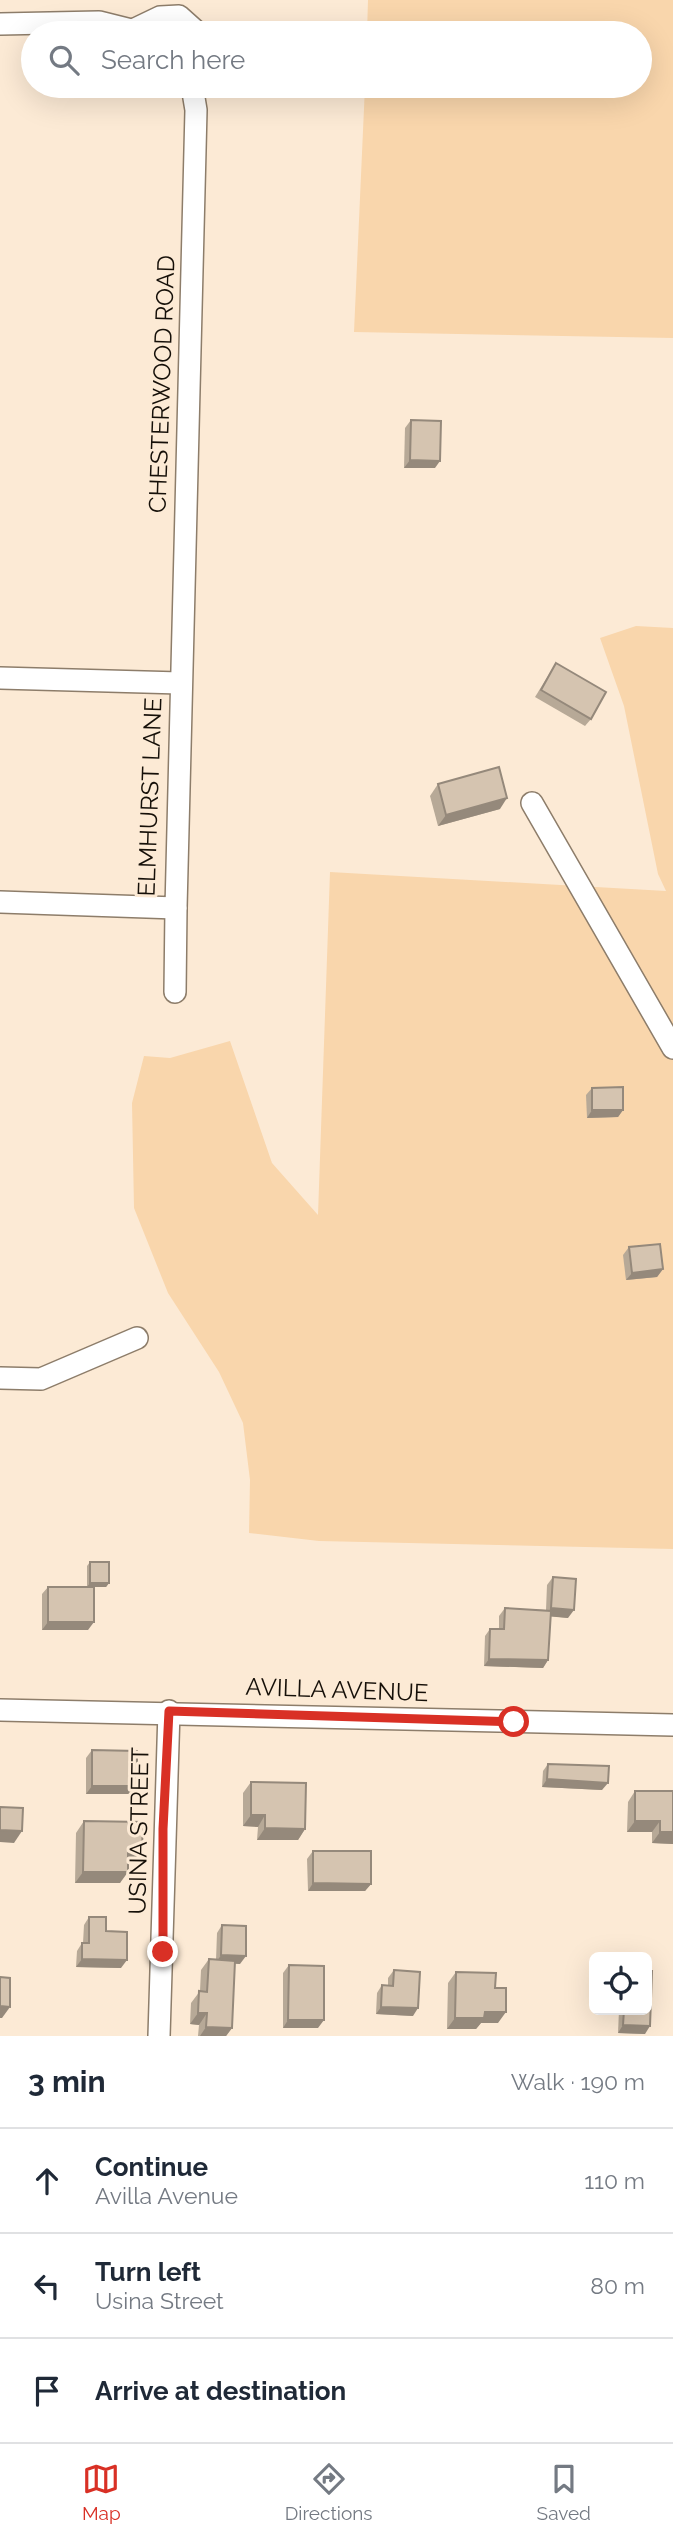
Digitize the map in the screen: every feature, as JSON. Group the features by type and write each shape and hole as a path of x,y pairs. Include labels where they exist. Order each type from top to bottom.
{"street":[{"path":"154,21 160,17 179,16 185,21"},
{"path":"0,23 21,23"},
{"name":"CHESTERWOOD ROAD","path":"180,683 196,110 194,98"},
{"path":"0,678 180,683"},
{"name":"ELMHURST LANE","path":"0,902 176,908 180,683"},
{"path":"532,803 673,1048"},
{"path":"175,992 176,908"},
{"path":"0,1378 41,1379 138,1338"},
{"name":"AVILLA AVENUE","path":"0,1710 169,1711 673,1725"},
{"name":"USINA STREET","path":"159,2036 169,1711"}],"shaded area":[{"path":"368,0 673,0 673,338 354,332 364,98 652,98 652,21 367,21"},
{"path":"636,626 673,628 673,1549 319,1541 249,1533 250,1480 243,1423 219,1372 168,1293 134,1208 132,1103 144,1056 170,1058 230,1041 272,1163 318,1215 330,872 666,891 658,874 624,706 600,638"}],"building":[{"path":"411,420 441,421 440,461 410,460"},
{"path":"556,663 606,692 591,719 541,690"},
{"path":"499,767 507,798 446,815 438,784"},
{"path":"623,1087 623,1110 592,1110 592,1088"},
{"path":"660,1244 663,1269 632,1273 629,1247"},
{"path":"90,1562 109,1562 109,1583 90,1583"},
{"path":"553,1577 576,1579 574,1610 551,1608"},
{"path":"48,1587 94,1587 94,1622 48,1622"},
{"path":"505,1608 551,1611 548,1660 489,1659 490,1629 504,1629"},
{"path":"92,1750 137,1751 137,1786 92,1786"},
{"path":"548,1764 609,1766 608,1783 547,1779"},
{"path":"251,1782 306,1783 305,1829 265,1828 265,1815 251,1815"},
{"path":"635,1791 673,1791 673,1832 660,1832 660,1821 635,1821"},
{"path":"0,1807 23,1808 22,1831 0,1830"},
{"path":"84,1821 143,1822 142,1848 128,1848 128,1872 83,1872"},
{"path":"313,1851 371,1851 371,1884 313,1883"},
{"path":"89,1917 106,1917 106,1931 127,1932 127,1960 82,1959 82,1943 89,1943"},
{"path":"222,1925 246,1926 246,1956 221,1955"},
{"path":"209,1959 235,1961 232,2028 206,2027 207,2013 198,2013 199,1991 207,1992"},
{"path":"289,1965 324,1966 324,2020 288,2020"},
{"path":"394,1970 420,1972 418,2008 381,2007 382,1985 393,1986"},
{"path":"456,1972 496,1973 495,1988 506,1988 506,2012 485,2012 484,2018 455,2018"},
{"path":"0,1977 10,1978 10,2007 0,2006"},
{"path":"624,2015 650,2015 650,2026 623,2025"}],"route":[{"path":"163,1952 163,1829 169,1711 514,1722"}]}
